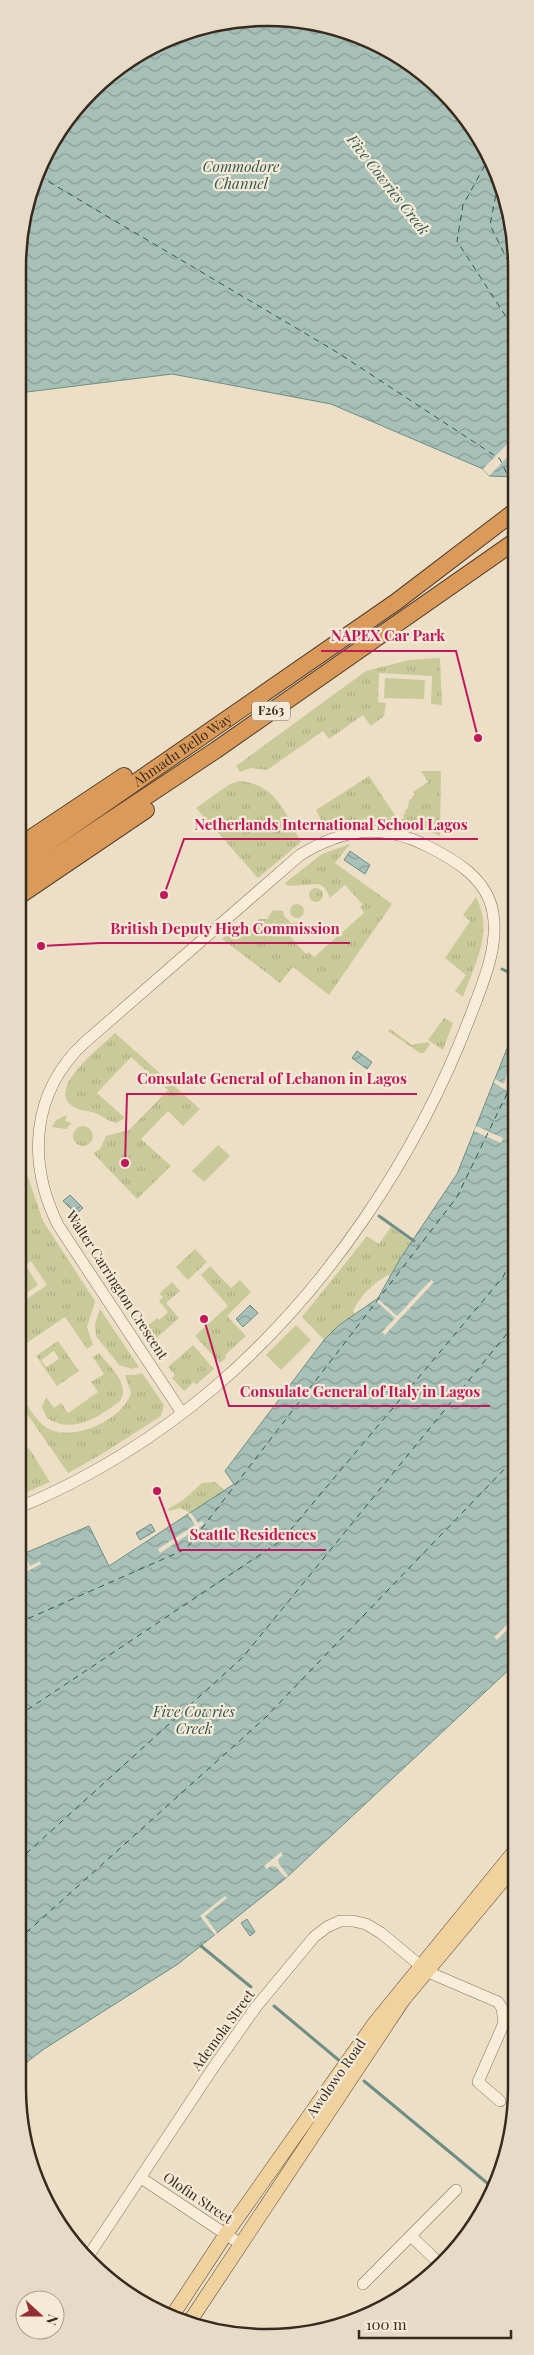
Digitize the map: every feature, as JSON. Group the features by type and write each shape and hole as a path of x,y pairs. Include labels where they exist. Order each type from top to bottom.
{"highway":[{"name":"Ahmadu Bello Way","path":"26,853 396,602 508,517"},
{"name":"Ahmadu Bello Way","path":"26,877 216,750 508,546"},
{"path":"26,891 197,775 216,750"}],"main road":[{"name":"Awolowo Road","path":"193,2317 239,2243 424,1969 508,1860"},
{"name":"Awolowo Road","path":"176,2310 226,2234 374,2024 508,1874"}],"street":[{"name":"Walter Carrington Crescent","path":"26,1504 106,1466 182,1413 215,1386 250,1354 292,1309 333,1260 400,1164 436,1098 456,1055 486,976 494,930 493,911 485,892 464,867 408,838 376,831 360,832 329,839 300,855 84,1043 68,1058 57,1073 50,1088 41,1120 39,1140 40,1173 46,1198 58,1225 182,1413"},
{"name":"Ademola Street","path":"91,2252 213,2068 256,2007 314,1937 340,1921 366,1924 381,1933 424,1969 498,2002 502,2008 504,2023 478,2082 500,2101"},
{"name":"Olofin Street","path":"141,2178 239,2243"},
{"path":"363,2284 456,2190"},
{"path":"412,2236 436,2260"}],"green space":[{"path":"440,658 442,705 431,704 432,676 379,673 378,702 386,703 384,716 371,726 363,715 329,739 323,731 267,770 251,768 240,772 236,766 366,671 409,660"},
{"path":"385,678 425,680 424,699 384,698"},
{"path":"421,771 441,771 440,836 413,825 369,819 340,824 326,829 316,810 369,776 399,821 404,818 403,815 406,813 405,810 408,808 409,801 415,794 413,792 428,782"},
{"path":"240,781 263,788 271,794 284,811 301,842 258,878 196,808 230,784"},
{"path":"350,844 335,863 392,904 329,995 293,967 280,983 222,939 232,930 238,936 242,932 245,934 259,919 267,919 273,910 283,911 284,916 291,923 303,922 289,935 306,954 309,952 314,957 364,913 360,907 363,905 345,885 330,898 325,888 319,884 288,886 285,883 322,854"},
{"path":"316,888 321,890 323,895 321,900 316,902 311,900 309,895 311,890"},
{"path":"476,897 481,910 483,935 477,960 463,997 455,991 466,975 445,958 470,921 463,915"},
{"path":"297,904 302,906 304,911 302,916 297,918 292,916 290,911 292,906"},
{"path":"444,1018 453,1023 443,1050 428,1040"},
{"path":"390,1029 412,1045 427,1042 430,1044 424,1053 420,1053 388,1031"},
{"path":"115,1033 200,1109 183,1126 168,1111 141,1139 171,1166 137,1199 93,1153 100,1149 106,1136 129,1130 168,1090 131,1057 97,1093 125,1118 116,1123 113,1122 95,1113 76,1108 70,1104 66,1096 67,1087 80,1066"},
{"path":"67,1115 65,1121 72,1123 66,1129 52,1127 56,1120"},
{"path":"83,1126 90,1129 93,1136 90,1143 83,1146 76,1143 73,1136 76,1129"},
{"path":"218,1145 230,1156 204,1182 192,1171"},
{"path":"26,1176 28,1177 43,1221 95,1301 87,1327 93,1345 87,1349 65,1317 26,1344 26,1299 47,1285 31,1261 26,1264"},
{"path":"391,1227 413,1243 405,1252 390,1277 388,1275 382,1278 363,1295 353,1311 356,1315 338,1326 324,1340 302,1317 367,1236 379,1244"},
{"path":"195,1249 207,1262 188,1280 176,1267"},
{"path":"210,1266 231,1288 240,1280 251,1292 227,1316 246,1336 225,1355 226,1358 220,1363 195,1336 228,1306 201,1275"},
{"path":"28,1269 38,1285 26,1293 26,1270"},
{"path":"172,1282 180,1291 166,1303 179,1318 152,1342 137,1326 139,1324 134,1319 136,1317 146,1327 157,1318 159,1320 168,1312 159,1301 163,1297 159,1294"},
{"path":"100,1309 139,1367 132,1369 119,1365 96,1336 95,1324"},
{"path":"296,1325 311,1340 281,1370 266,1355"},
{"path":"58,1341 79,1371 57,1386 36,1356","holes":["54,1351 59,1359 46,1367 41,1360"]},
{"path":"193,1345 214,1369 196,1385 194,1382 184,1391 172,1378 175,1375 168,1367"},
{"path":"99,1353 121,1382 123,1395 120,1401 95,1418 85,1422 66,1425 47,1418 42,1407 46,1397 54,1408 61,1403 68,1413 98,1392 91,1382 104,1374 93,1357"},
{"path":"142,1373 164,1405 161,1416 102,1454 68,1473 26,1413 26,1403 35,1416 47,1428 57,1432 70,1433 82,1431 107,1420 118,1412 126,1403 131,1393 125,1375"},
{"path":"29,1448 50,1482 26,1492 26,1450"},
{"path":"215,1482 225,1490 191,1513 180,1508 169,1511 168,1509 183,1500 202,1483"}],"water":[{"name":"Commodore Channel","path":"251,27 298,28 344,39 373,51 401,67 426,86 448,108 467,133 483,161 500,205 506,236 508,267 508,477 489,476 483,469 331,404 172,374 26,392 26,267 28,236 34,205 51,161 67,133 86,108 120,76 161,51 205,34"},
{"path":"350,851 370,865 365,874 344,860"},
{"name":"Five Cowries Creek","path":"508,1046 508,1671 286,1878 178,1964 44,2049 26,2063 26,1553 89,1526 109,1566 234,1484 225,1471 324,1340 338,1326 378,1298 400,1259 457,1174"},
{"path":"357,1051 372,1062 367,1069 352,1058"},
{"path":"70,1195 83,1208 76,1214 63,1201"},
{"path":"250,1305 258,1313 243,1327 236,1319"},
{"path":"151,1524 155,1531 140,1540 136,1533"},
{"path":"247,1919 255,1932 250,1936 241,1923"}],"pier":[{"path":"508,443 508,456 489,476 483,469"},
{"path":"507,1073 508,1091 494,1083 495,1079 504,1084"},
{"path":"476,1126 503,1138 501,1143 474,1131"},
{"path":"431,1280 434,1282 385,1335 382,1332 395,1318 376,1301 378,1299 397,1316"},
{"path":"191,1513 198,1523 202,1521 204,1524 160,1553 158,1549 195,1525 188,1514"},
{"path":"26,1557 30,1566 40,1561 41,1564 26,1572 28,1567"},
{"path":"508,1624 508,1629 497,1640 494,1637"},
{"path":"281,1852 283,1855 278,1859 279,1864 288,1876 286,1878 276,1867 271,1866 267,1869 264,1866"},
{"path":"225,1896 227,1898 205,1916 217,1933 215,1935 200,1916"}],"waterway":[{"path":"502,969 508,972"},
{"path":"379,1216 414,1241"},
{"path":"201,1946 251,1987"},
{"path":"274,2006 341,2062"},
{"path":"364,2081 488,2183"}],"ferry route":[{"path":"485,165 463,205 457,241 508,320"},
{"path":"44,179 335,351 500,459 508,477"},
{"path":"496,193 490,225 508,260"},
{"path":"26,1619 186,1549 457,1197 508,1091"},
{"path":"26,1711 282,1540 503,1277 508,1267"},
{"path":"26,1854 243,1657 508,1332"},
{"path":"26,1933 265,1718 508,1465"}],"place":[{"name":"NAPEX Car Park","path":"478,738"},
{"name":"Netherlands International School Lagos","path":"164,895"},
{"name":"British Deputy High Commission","path":"41,946"},
{"name":"Consulate General of Lebanon in Lagos","path":"125,1163"},
{"name":"Consulate General of Italy in Lagos","path":"204,1319"},
{"name":"Seattle Residences","path":"157,1491"}]}
